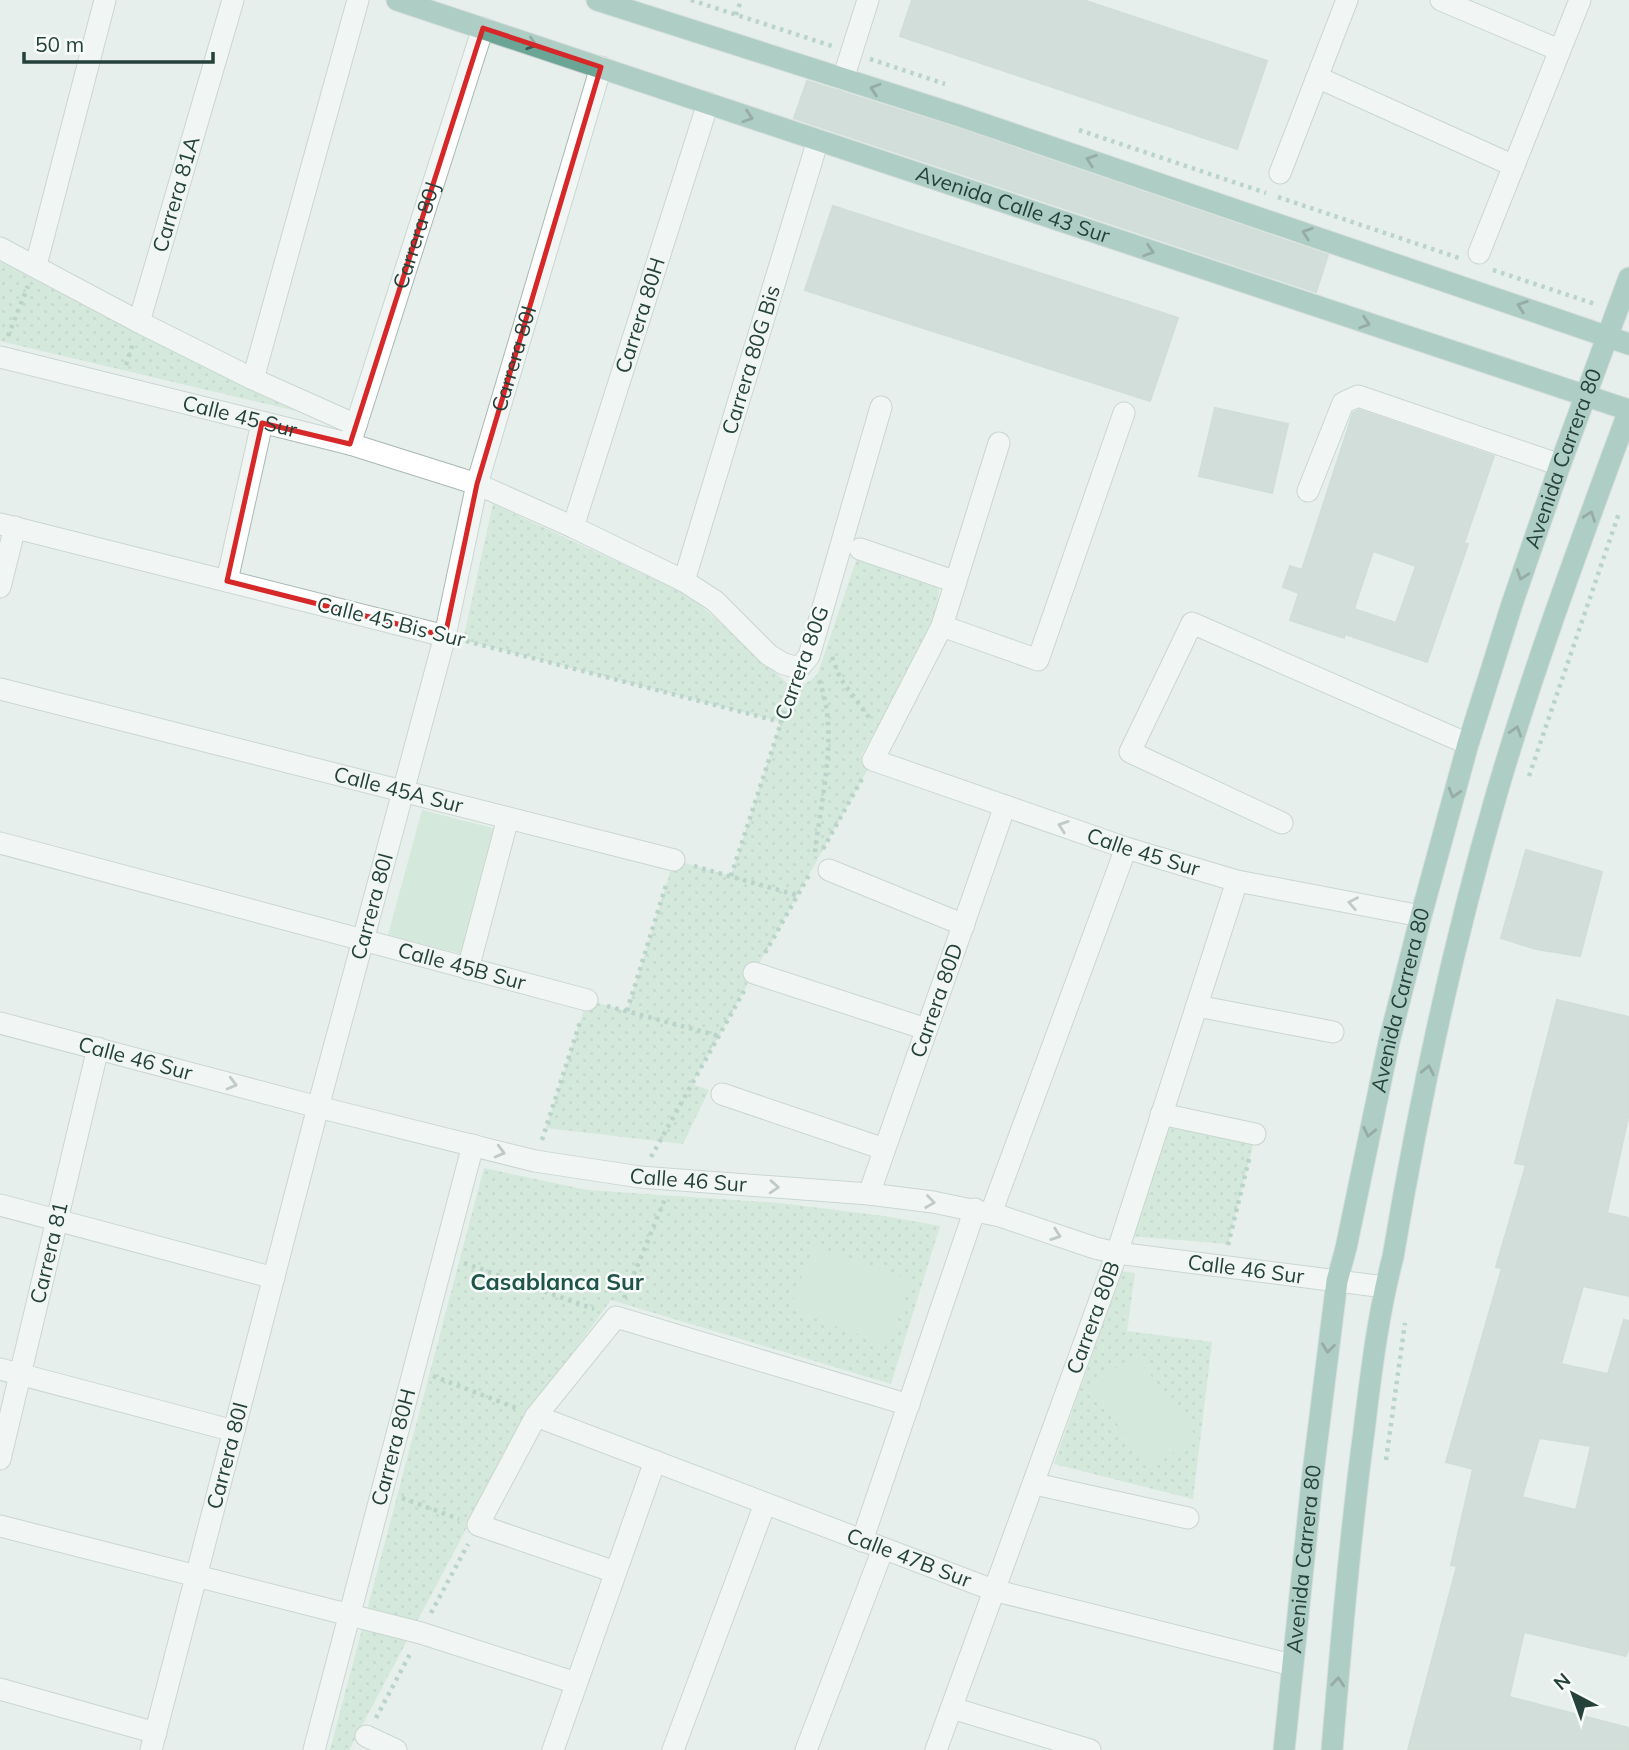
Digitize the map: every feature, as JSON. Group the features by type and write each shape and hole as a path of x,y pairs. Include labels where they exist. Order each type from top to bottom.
{"main road":[{"name":"Avenida Calle 43 Sur","path":"397,0 1629,410"},
{"path":"608,2 986,125 1629,344"},
{"name":"Avenida Carrera 80","path":"1284,1750 1312,1481 1337,1281 1389,1042 1420,915 1468,744 1560,465 1629,278"},
{"name":"Avenida Carrera 80","path":"1332,1750 1360,1456 1385,1287 1393,1257 1427,1071 1471,886 1534,673 1629,410"}],"street":[{"path":"36,265 106,0"},
{"name":"Carrera 81A","path":"139,322 233,0"},
{"path":"253,379 358,0"},
{"path":"843,79 868,0"},
{"path":"1280,173 1347,0"},
{"path":"1441,0 1559,50"},
{"path":"1479,253 1580,0"},
{"name":"Carrera 80J","path":"353,434 483,28"},
{"name":"Carrera 80I","path":"154,1741 318,1107 445,636 477,484 601,67"},
{"path":"1317,78 1514,166"},
{"name":"Carrera 80H","path":"573,527 708,103"},
{"name":"Carrera 80G Bis","path":"684,581 818,140"},
{"path":"0,247 353,434"},
{"name":"Calle 45 Sur","path":"2,351 120,387 262,423 353,434 477,484 684,581 715,601 769,655 784,664 804,662"},
{"path":"1308,491 1343,403 1357,396 1560,465"},
{"name":"Carrera 80G","path":"804,662 881,407"},
{"path":"942,626 1038,660 1124,413"},
{"path":"227,581 262,423"},
{"path":"886,736 942,626 999,443"},
{"path":"0,587 7,525"},
{"name":"Calle 45 Bis Sur","path":"7,525 445,636"},
{"path":"860,549 956,582"},
{"path":"1282,823 1130,752 1192,623 1468,744"},
{"name":"Calle 45A Sur","path":"0,688 674,860"},
{"name":"Calle 45 Sur","path":"886,736 873,760 1126,848 1237,881 1420,915"},
{"name":"Carrera 80D","path":"869,1194 1005,806"},
{"path":"468,968 508,818"},
{"name":"Calle 45B Sur","path":"0,843 587,1000"},
{"path":"862,1541 909,1405 1126,848"},
{"path":"822,862 964,925"},
{"name":"Carrera 80B","path":"936,1750 993,1590 1035,1485 1117,1253 1237,881"},
{"path":"754,974 926,1029"},
{"path":"1197,1006 1333,1032"},
{"name":"Calle 46 Sur","path":"0,1023 535,1161 640,1177 869,1194 983,1211 1117,1253 1385,1287"},
{"name":"Carrera 81","path":"0,1459 10,1372 57,1220 98,1048"},
{"path":"722,1094 884,1149"},
{"path":"1161,1114 1255,1134"},
{"name":"Carrera 80H","path":"314,1750 473,1145"},
{"path":"0,1205 274,1278"},
{"path":"615,1572 478,1525 536,1416 616,1317 909,1405"},
{"path":"10,1372 234,1431"},
{"name":"Calle 47B Sur","path":"536,1416 993,1590 1292,1664"},
{"path":"553,1750 655,1461"},
{"path":"1035,1485 1188,1518"},
{"path":"673,1750 765,1504"},
{"path":"0,1526 421,1633 576,1683"},
{"path":"806,1750 883,1549"},
{"path":"0,1689 154,1741"},
{"path":"952,1708 1090,1750"},
{"path":"366,1736 396,1750"}],"path":[{"path":"736,15 741,0"},
{"path":"2,351 36,265"},
{"path":"120,387 139,322"},
{"path":"1528,779 1620,508"},
{"path":"820,616 840,678 856,703 886,736"},
{"name":"Calle 45 Bis Sur","path":"445,636 781,722"},
{"path":"804,662 824,691 829,721 822,862"},
{"name":"Carrera 80G","path":"731,876 781,722 804,662"},
{"path":"627,1011 674,860 797,895"},
{"path":"535,1161 587,1000 719,1036"},
{"path":"1223,1266 1255,1134"},
{"path":"443,1256 616,1317 673,1179"},
{"path":"414,1369 536,1416"},
{"path":"382,1491 478,1525"}],"highlighted area":[{"path":"483,28 601,67 477,484 445,636 227,581 262,423 350,444"}],"green space":[{"path":"0,248 356,425 0,341"},
{"path":"493,504 676,589 699,604 789,685 805,684 818,673 860,549 941,577 934,626 861,756 873,760 692,1084 709,1090 683,1144 546,1128 587,1000 627,1011 674,860 731,876 781,722 463,640"},
{"path":"422,810 500,830 466,955 388,935"},
{"path":"1167,1123 1254,1141 1228,1244 1130,1236"},
{"path":"484,1168 587,1190 780,1203 940,1226 891,1384 611,1300 525,1418 349,1750 330,1750"},
{"path":"814,1245 911,1281 887,1345 790,1309"},
{"path":"1121,1271 1135,1273 1127,1331 1212,1342 1193,1499 1054,1464"},
{"path":"1135,1354 1196,1436 1151,1469 1090,1388"}],"building":[{"path":"912,0 1083,0 1267,61 1237,149 900,36"},
{"path":"807,81 956,128 1328,255 1316,292 794,118"},
{"path":"833,206 1178,318 1150,401 805,290"},
{"path":"1215,408 1288,424 1272,493 1199,476"},
{"path":"1359,410 1494,456 1464,543 1468,544 1427,662 1345,634 1344,638 1290,620 1299,593 1283,587 1290,566 1302,570 1353,413","holes":["1373,551 1416,566 1396,623 1354,609"]},
{"path":"1526,850 1602,872 1580,956 1536,949 1501,938"},
{"path":"1557,1000 1629,1017 1629,1113 1607,1213 1629,1218 1629,1296 1583,1286 1561,1364 1608,1374 1624,1320 1629,1321 1629,1646 1626,1656 1524,1632 1509,1697 1629,1728 1629,1750 1408,1750 1457,1566 1451,1565 1473,1469 1446,1462 1502,1268 1496,1267 1526,1165 1515,1163","holes":["1539,1438 1591,1446 1576,1510 1522,1497"]}],"district":[{"name":"Casablanca Sur","path":"557,1282"}]}
